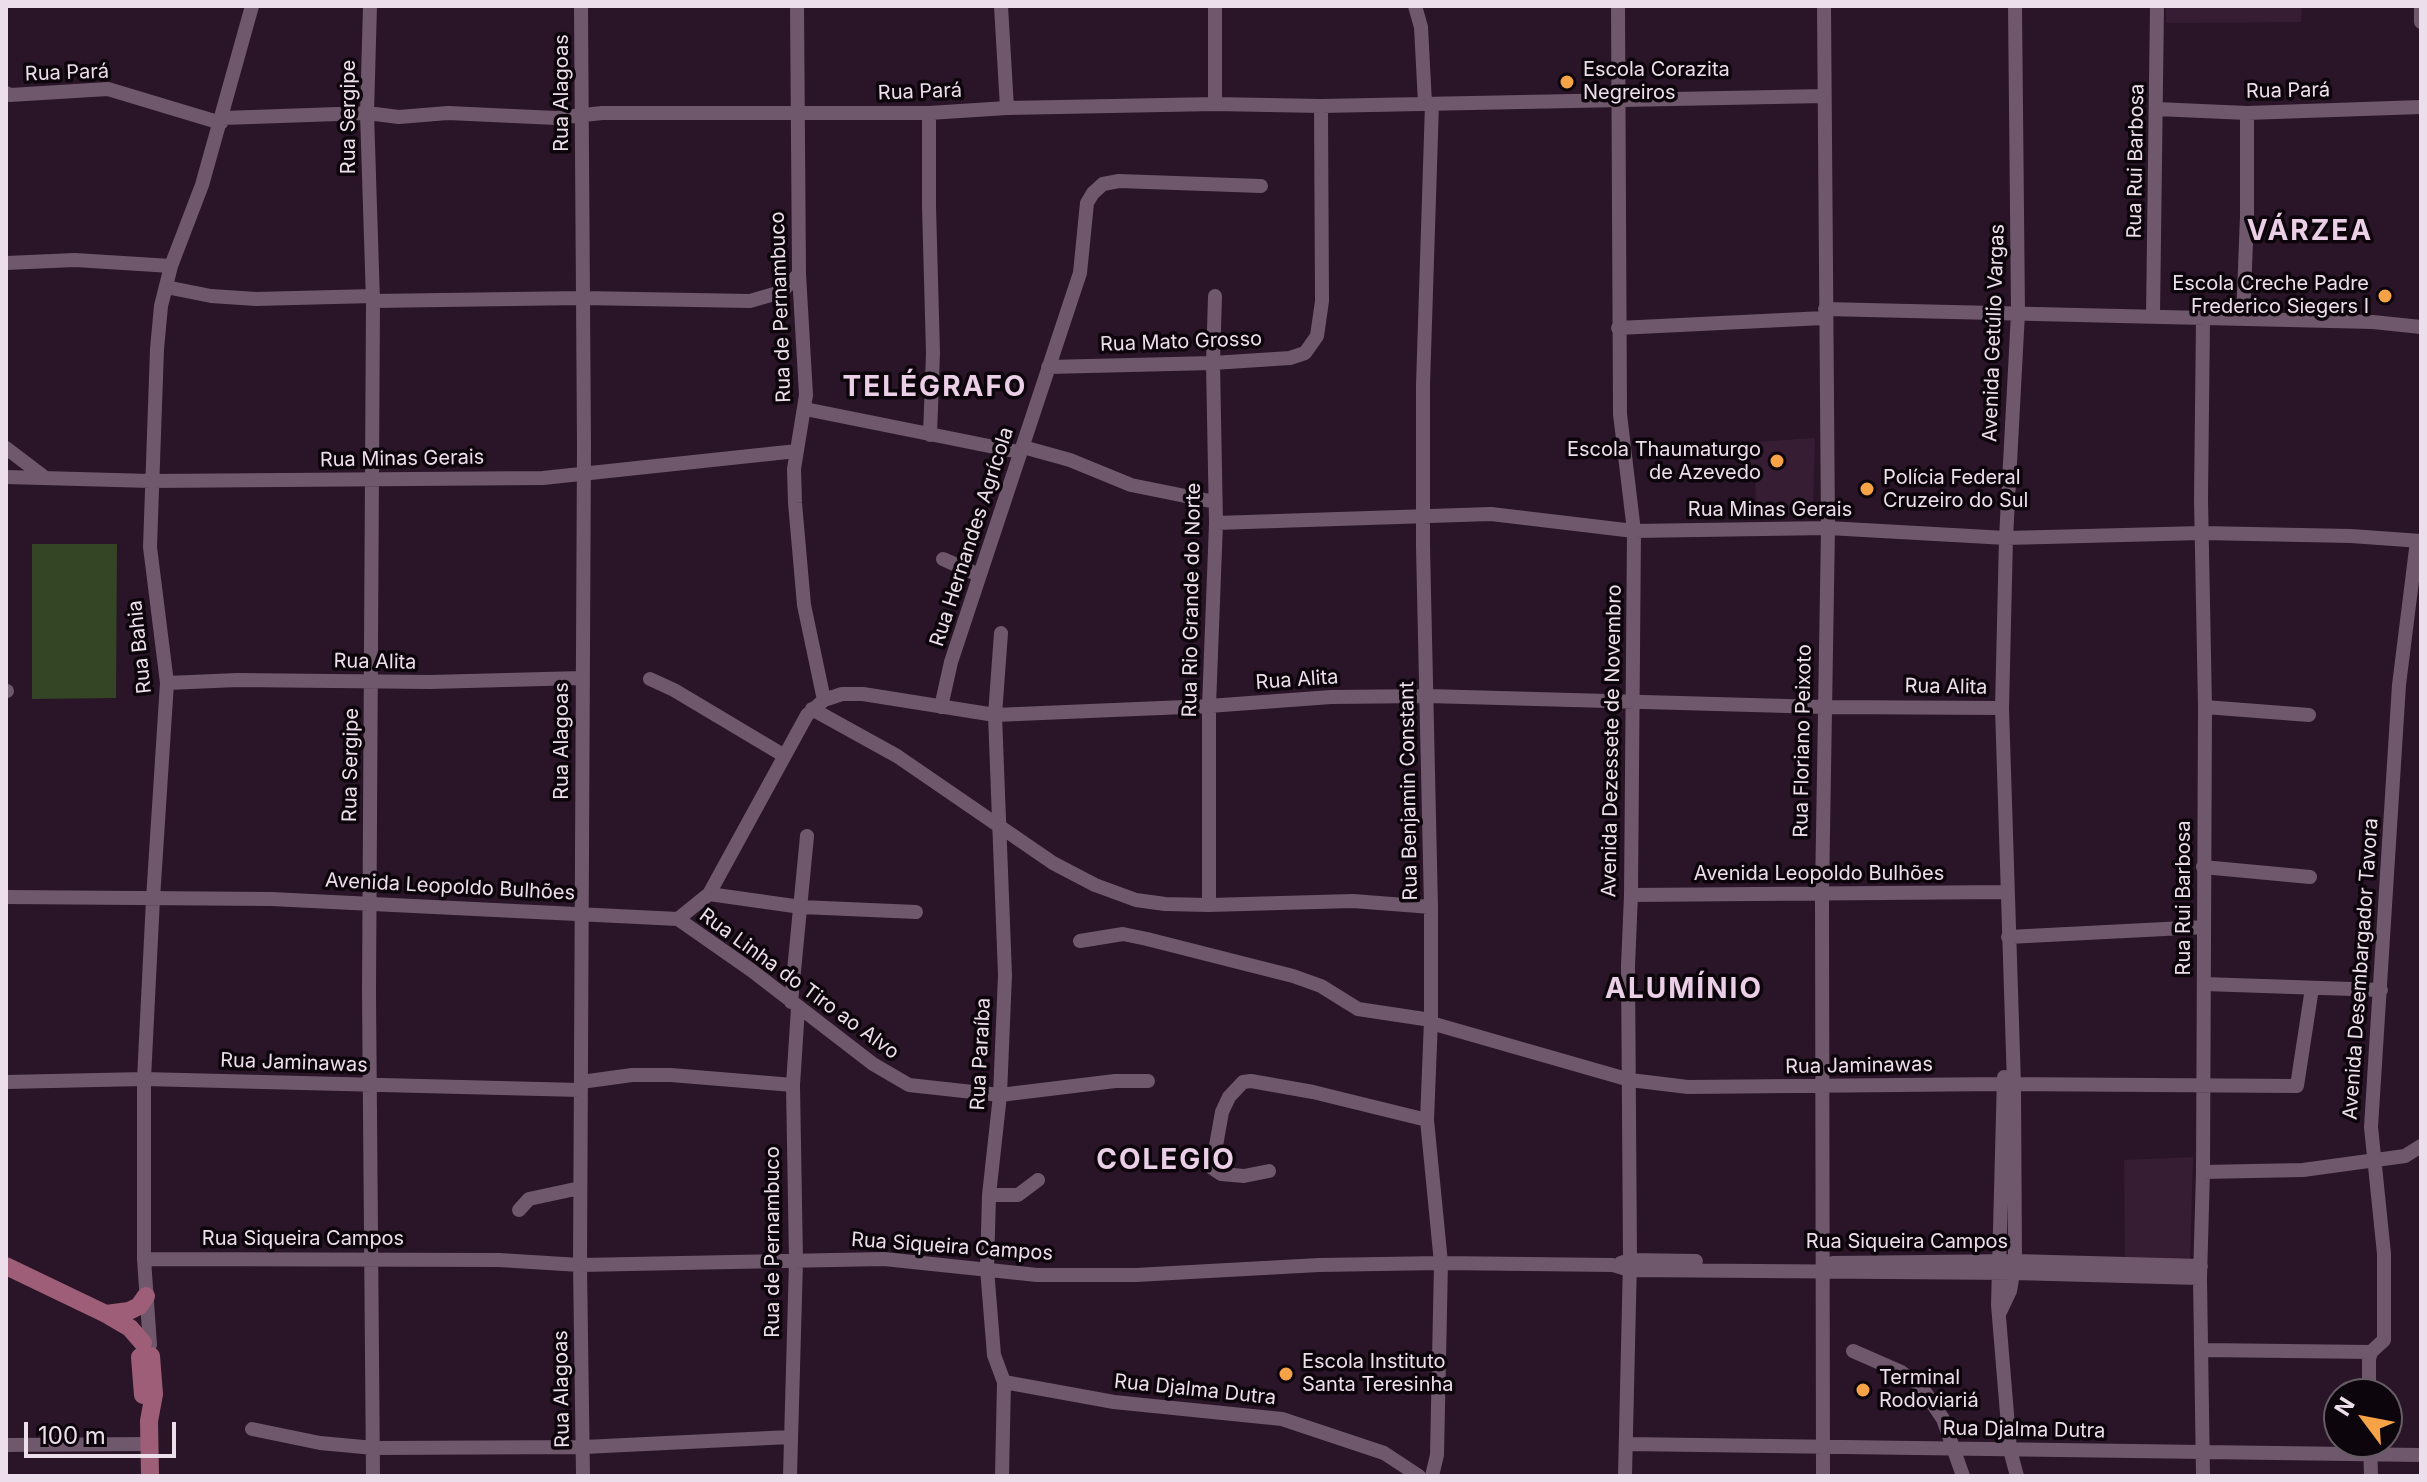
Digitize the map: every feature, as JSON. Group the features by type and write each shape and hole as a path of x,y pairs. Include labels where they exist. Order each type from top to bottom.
{"main road":[{"path":"6,1266 130,1328 145,1350 142,1390 149,1421 150,1476"},
{"path":"52,1287 145,1350"},
{"path":"106,1314 129,1311 139,1306 146,1296"}],"street":[{"name":"Rua Bahia","path":"145,1350 144,1079 167,683 150,547 157,349 161,306 171,266 202,185 252,6"},
{"name":"Rua Sergipe","path":"370,6 367,113 373,298 370,904 373,1476"},
{"name":"Rua Alagoas","path":"581,6 580,1265 583,1476"},
{"name":"Rua de Pernambuco","path":"797,6 799,274 805,409 794,469 798,554 818,704"},
{"path":"1001,6 1007,108"},
{"path":"1215,6 1215,104"},
{"name":"Rua Benjamin Constant","path":"1415,6 1421,27 1428,104 1423,341 1423,517 1431,907 1427,1120 1441,1263 1437,1455 1432,1476"},
{"name":"Avenida Dezessete de Novembro","path":"1618,6 1620,414 1634,531 1628,966 1630,1080 1627,1114 1630,1265 1625,1476"},
{"name":"Rua Floriano Peixoto","path":"1823,1476 1822,894 1828,528 1824,6"},
{"name":"Avenida Getúlio Vargas","path":"2015,6 2018,313 2006,538 2002,708 2011,1045 2007,1267 2000,1312 2000,1352 2010,1450 2017,1476"},
{"name":"Rua Rui Barbosa","path":"2153,316 2157,6"},
{"path":"2421,6 2421,22"},
{"name":"Rua Pará","path":"6,93 108,89 222,120 367,113 399,117 448,113 556,118 582,115 929,113 1007,108 1215,104 1321,106 1824,96"},
{"name":"Rua Mato Grosso","path":"1048,367 1213,363 1290,358 1305,353 1312,346 1319,328 1322,301 1321,106"},
{"name":"Rua Pará","path":"2157,109 2247,113 2421,107"},
{"path":"929,113 933,353 930,435"},
{"path":"2243,319 2247,113"},
{"name":"Rua Hernandes Agrícola","path":"941,707 951,662 1080,273 1087,203 1093,193 1103,184 1119,181 1261,186"},
{"path":"6,263 75,260 171,266"},
{"path":"166,287 211,296 256,299 750,301 781,292 799,274"},
{"name":"Rua Rio Grande do Norte","path":"1209,905 1209,706 1216,523 1215,296"},
{"path":"1618,328 1825,314 2018,313 2373,322 2421,327"},
{"name":"Rua Rui Barbosa","path":"2203,319 2205,707 2200,1272 2203,1476"},
{"path":"805,409 1070,460 1131,485 1215,502"},
{"path":"6,448 43,476"},
{"name":"Rua Minas Gerais","path":"6,477 151,481 543,478 797,451"},
{"name":"Rua Minas Gerais","path":"1216,523 1491,514 1634,531 1828,528 2006,538 2202,533 2351,536 2419,541"},
{"name":"Avenida Desembargador Tavora","path":"2369,1378 2371,1352 2384,1340 2384,1254 2371,1127 2399,685 2419,541"},
{"path":"943,559 979,575"},
{"name":"Rua Paraíba","path":"1001,633 995,715 1005,960 1000,1095 989,1195 987,1269 994,1355 1004,1382 1002,1476"},
{"name":"Rua Alita","path":"167,683 582,678"},
{"path":"650,679 783,755"},
{"name":"Rua Alita","path":"818,704 842,694 863,694 995,715 1209,706 1331,697 1428,696 1823,707 2002,708"},
{"path":"678,919 709,894 783,755 818,704 1053,863 1136,900 1209,905 1353,901 1431,907"},
{"path":"2205,707 2309,715"},
{"name":"Rua de Pernambuco","path":"790,1476 796,1261 795,1005 807,836"},
{"path":"2203,867 2310,877"},
{"name":"Avenida Leopoldo Bulhões","path":"1631,895 2006,892"},
{"path":"709,894 801,907 916,912"},
{"name":"Avenida Leopoldo Bulhões","path":"6,897 210,897 678,919"},
{"name":"Rua Linha do Tiro ao Alvo","path":"678,919 897,1080 925,1088 1000,1095"},
{"path":"2008,937 2204,927"},
{"name":"Rua Jaminawas","path":"1080,941 1123,934 1293,976 1321,986 1358,1009 1431,1022 1630,1080 1688,1087 2008,1084 2297,1086 2312,988"},
{"path":"2204,984 2381,990"},
{"name":"Rua Jaminawas","path":"6,1082 144,1079 580,1086 632,1075 671,1075 793,1085"},
{"path":"1000,1095 1115,1081 1148,1081"},
{"path":"1269,1171 1244,1176 1221,1174 1212,1168 1222,1112 1229,1097 1243,1082 1313,1092 1427,1120"},
{"path":"2203,1172 2303,1170 2405,1156 2421,1146"},
{"path":"989,1195 1018,1195 1038,1180"},
{"path":"519,1210 529,1199 580,1188"},
{"name":"Rua Siqueira Campos","path":"144,1259 499,1260 580,1265 884,1259 1037,1275 1136,1275 1279,1266 1441,1263 2007,1267 2200,1272"},
{"path":"2203,1350 2371,1352"},
{"path":"1853,1351 1901,1372 1921,1386 1943,1419 1963,1476"},
{"name":"Rua Djalma Dutra","path":"1004,1382 1114,1402 1282,1419 1384,1453 1419,1476"},
{"path":"252,1429 320,1443 374,1448 584,1447 790,1437"},
{"path":"6,1445 149,1444"},
{"name":"Rua Djalma Dutra","path":"1626,1444 2010,1450 2323,1450"}],"shaded area":[{"path":"2166,6 2302,6 2301,22 2166,23"},
{"name":"Escola Thaumaturgo de Azevedo","path":"1815,438 1813,513 1757,512 1755,481 1739,480 1740,443"},
{"path":"2193,1157 2190,1262 2125,1261 2124,1160"}],"green space":[{"path":"32,544 117,544 116,698 32,699"}],"place":[{"name":"Escola Corazita Negreiros","path":"1567,82"},
{"name":"Escola Creche Padre Frederico Siegers I","path":"2385,296"},
{"name":"Escola Thaumaturgo de Azevedo","path":"1777,461"},
{"name":"Polícia Federal Cruzeiro do Sul","path":"1867,489"},
{"name":"Escola Instituto Santa Teresinha","path":"1286,1374"},
{"name":"Terminal Rodoviariá","path":"1863,1390"}],"district":[{"name":"VÁRZEA","path":"2310,232"},
{"name":"TELÉGRAFO","path":"935,388"},
{"name":"ALUMÍNIO","path":"1684,990"},
{"name":"COLEGIO","path":"1166,1161"}]}
